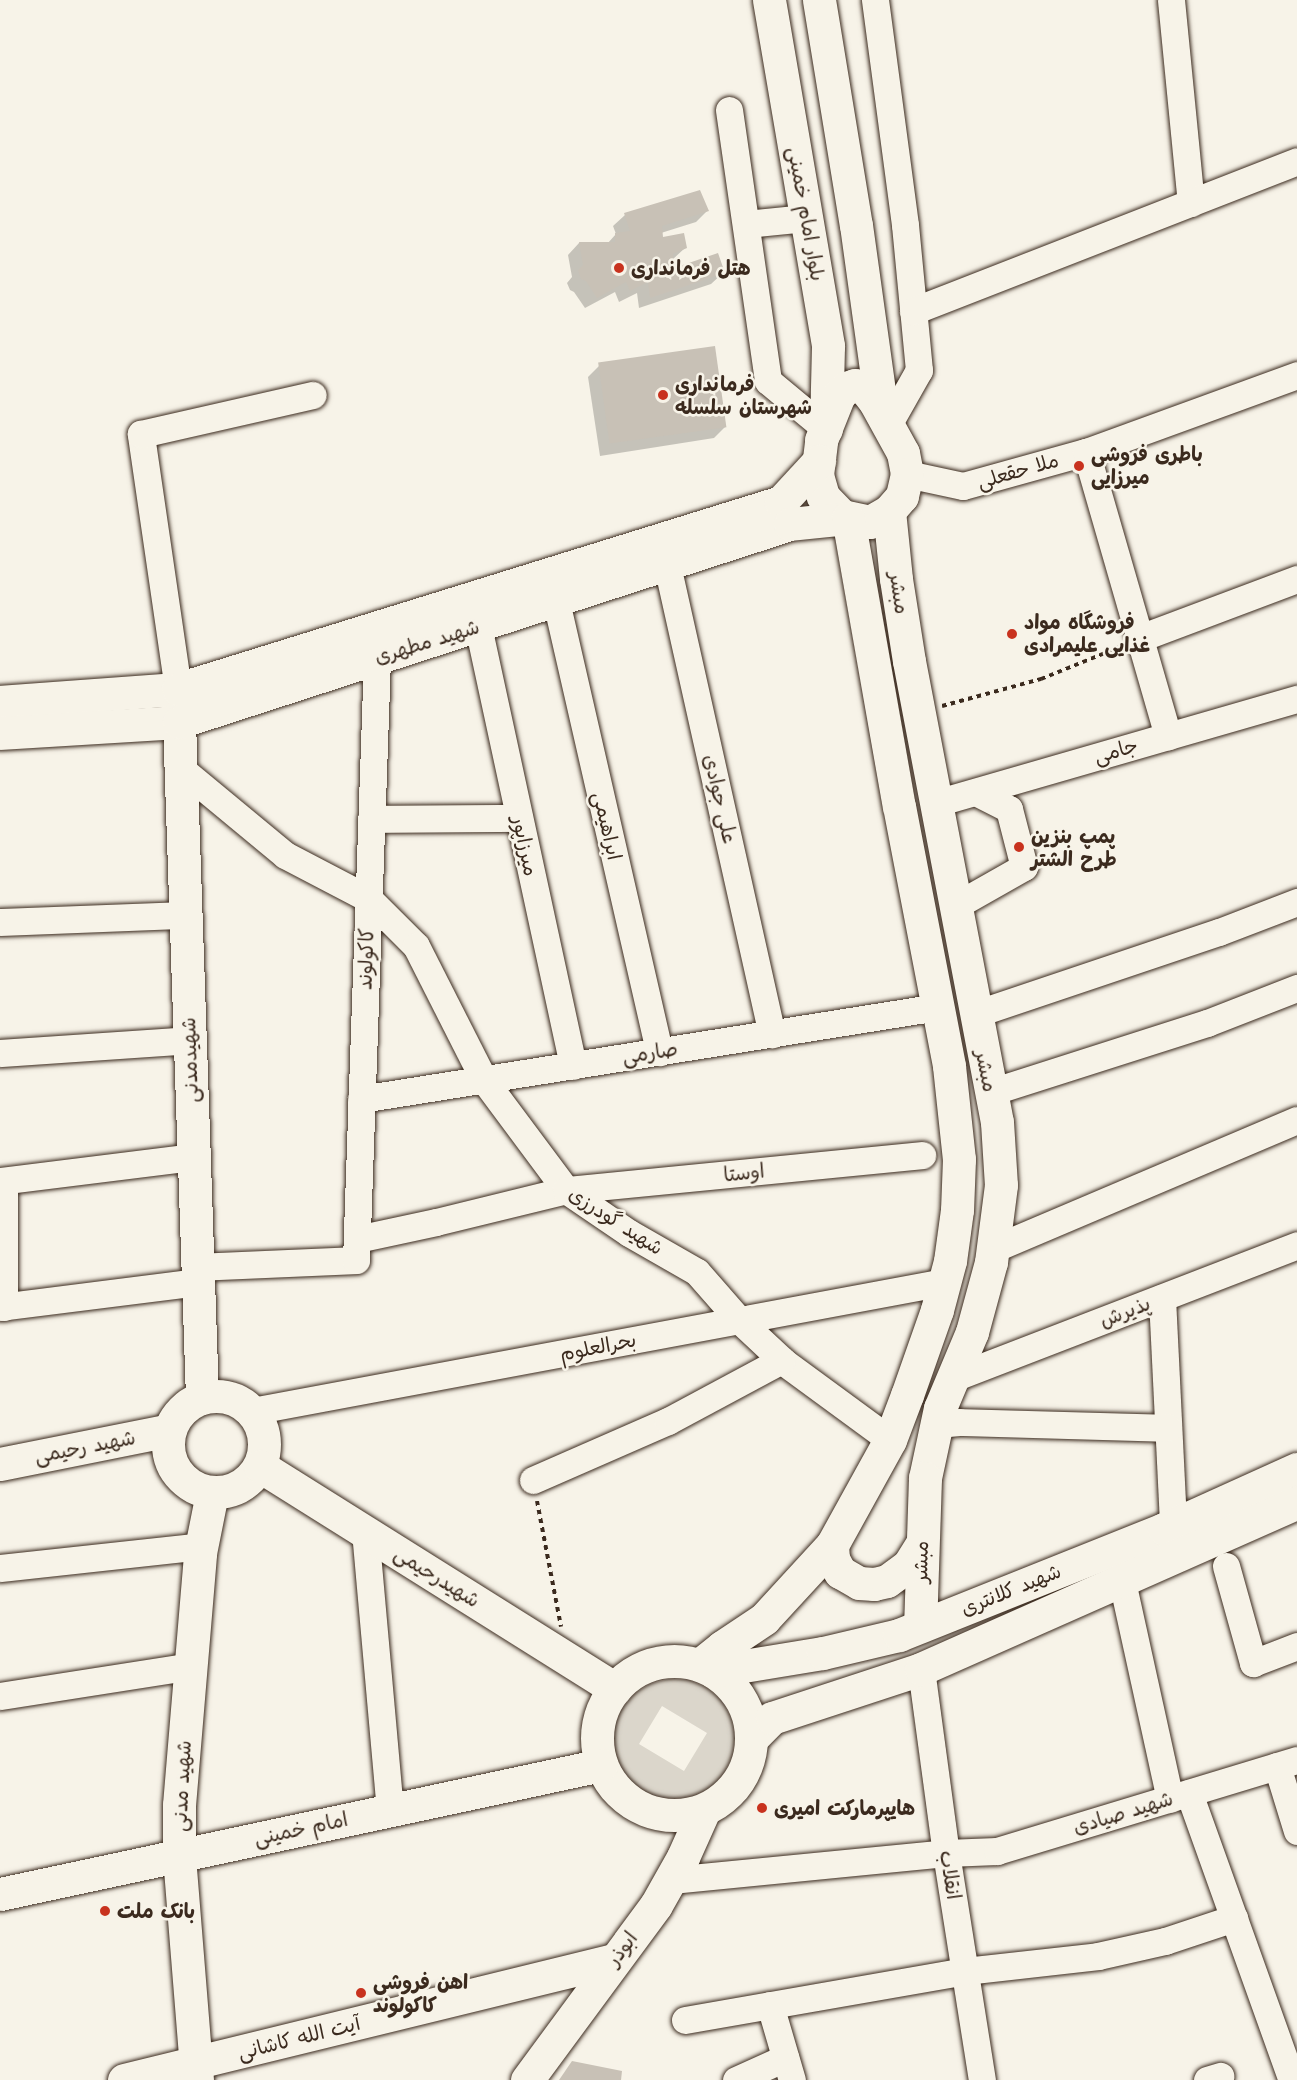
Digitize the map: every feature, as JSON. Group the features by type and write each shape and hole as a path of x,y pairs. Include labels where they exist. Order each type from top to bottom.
{"main road":[{"name":"بلوار امام خمینی","path":"769,0 828,346 826,429"},
{"path":"819,0 885,419"},
{"path":"855,385 866,389 885,419 903,453 907,474 902,496 889,511 870,522 842,516 823,496 817,475 826,429 839,395 846,388 855,385"},
{"name":"شهید مطهری","path":"0,702 178,689 781,502 819,461"},
{"name":"مبشر","path":"889,511 896,579 919,712 997,1122 1000,1185 993,1249 972,1332 937,1424 925,1478 920,1626"},
{"path":"707,1668 722,1647 764,1619 832,1545 890,1440 937,1310 957,1210 959,1159 949,1066 848,518"},
{"name":"شهید مطهری","path":"0,733 179,722 790,524 848,518"},
{"name":"شهیدمدنی","path":"179,722 202,1398"},
{"path":"202,1398 229,1398 252,1411 261,1424 265,1437 265,1452 252,1478 240,1487 226,1492 212,1493 185,1482 176,1471 170,1458 170,1430 177,1416 188,1405 202,1398"},
{"name":"شهید رحیمی","path":"0,1464 170,1430"},
{"name":"شهیدرحیمی","path":"260,1466 615,1689"},
{"name":"شهید کلانتری","path":"707,1668 823,1653 899,1635 1173,1525 1297,1469"},
{"name":"شهید مدنی","path":"197,2072 179,1856 179,1805 202,1546 212,1493"},
{"name":"شهید کلانتری","path":"752,1738 772,1718 921,1669 1297,1502"},
{"path":"832,1545 833,1559 840,1572 859,1583 874,1584 887,1581 908,1566 921,1545"},
{"path":"677,1661 707,1668 729,1684 741,1700 749,1718 752,1738 748,1761 739,1781 723,1798 704,1810 680,1816 655,1813 639,1807 614,1787 601,1765 597,1739 601,1712 615,1689 632,1673 654,1664 677,1661"},
{"name":"امام خمینی","path":"0,1894 601,1765"},
{"name":"ابوذر","path":"527,2080 656,1905 671,1880 704,1810"},
{"name":"آیت الله کاشانی","path":"124,2080 197,2072 614,1960"}],"street":[{"path":"875,0 905,225 919,370 885,419"},
{"path":"1171,0 1191,203"},
{"path":"729,110 768,381 826,429"},
{"path":"913,311 1297,161"},
{"path":"746,224 806,218"},
{"name":"ملا حقعلی","path":"907,474 963,486 1086,452 1297,375"},
{"path":"179,722 178,689 141,434 313,395"},
{"path":"1086,452 1168,736"},
{"name":"علی جوادی","path":"667,565 772,1034"},
{"path":"1140,638 1297,579"},
{"name":"ابراهیمی","path":"556,601 659,1052"},
{"name":"میرزاپور","path":"478,626 573,1066"},
{"name":"کاکولوند","path":"356,1249 377,658"},
{"name":"جامی","path":"936,803 1297,699"},
{"name":"شهید گودرزی","path":"180,768 285,855 369,899 416,946 484,1080 566,1190 629,1233 697,1272 739,1320 782,1360 890,1440"},
{"path":"955,906 1024,867 1009,809 976,792"},
{"path":"371,819 519,818"},
{"path":"975,1014 1208,936 1297,902"},
{"path":"0,922 185,915"},
{"path":"991,1092 1146,1043 1297,988"},
{"name":"صارمی","path":"361,1100 938,1007"},
{"path":"0,1053 189,1040"},
{"path":"993,1249 1297,1120"},
{"name":"اوستا","path":"2,1307 356,1249 566,1190 922,1155"},
{"path":"2,1307 2,1181 193,1157"},
{"name":"پذیرش","path":"953,1378 1297,1245"},
{"name":"بحرالعلوم","path":"252,1411 944,1282"},
{"path":"1162,1298 1173,1525"},
{"path":"533,1480 668,1421 782,1360"},
{"path":"937,1424 959,1422 1168,1428"},
{"path":"365,1532 390,1810"},
{"path":"0,1568 202,1546"},
{"path":"1226,1566 1253,1663 1297,1646"},
{"path":"1122,1581 1179,1796 1234,1918 1292,2080"},
{"path":"0,1696 191,1666"},
{"name":"انقلاب","path":"921,1669 946,1853 982,2080"},
{"path":"1287,1763 1297,1831"},
{"name":"شهید صیادی","path":"671,1880 946,1853 996,1851 1287,1763"},
{"path":"685,2020 965,1971 1098,1956 1165,1941 1234,1918"},
{"path":"736,2080 789,2069 770,2005"}],"path":[{"path":"919,712 1041,680 1140,638"},
{"path":"533,1480 568,1659"}],"shaded area":[{"path":"669,1679 689,1680 707,1688 722,1701 731,1718 735,1737 732,1757 723,1775 709,1789 690,1798 670,1800 650,1795 633,1784 621,1768 614,1749 614,1729 621,1710 634,1694 650,1684","holes":["662,1706 707,1733 684,1771 639,1744"]}],"building":[{"path":"700,190 709,211 662,226 663,237 684,233 687,248 673,254 674,268 718,253 725,273 650,298 648,282 630,291 626,282 597,298 586,281 581,279 578,270 583,265 579,242 615,242 615,233 630,231 624,213"},
{"name":"فرمانداری شهرستان سلسله","path":"715,346 726,427 610,444 598,362"},
{"path":"572,2061 622,2071 621,2080 559,2080"}],"place":[{"name":"هتل فرمانداری","path":"619,268"},
{"name":"فرمانداری شهرستان سلسله","path":"663,395"},
{"name":"باطری فروشی میرزایی","path":"1079,466"},
{"name":"فروشگاه مواد غذایی علیمرادی","path":"1012,634"},
{"name":"پمپ بنزین طرح الشتر","path":"1019,847"},
{"name":"هایپرمارکت امیری","path":"762,1808"},
{"name":"بانک ملت","path":"105,1911"},
{"name":"اهن فروشی کاکولوند","path":"361,1993"}]}
